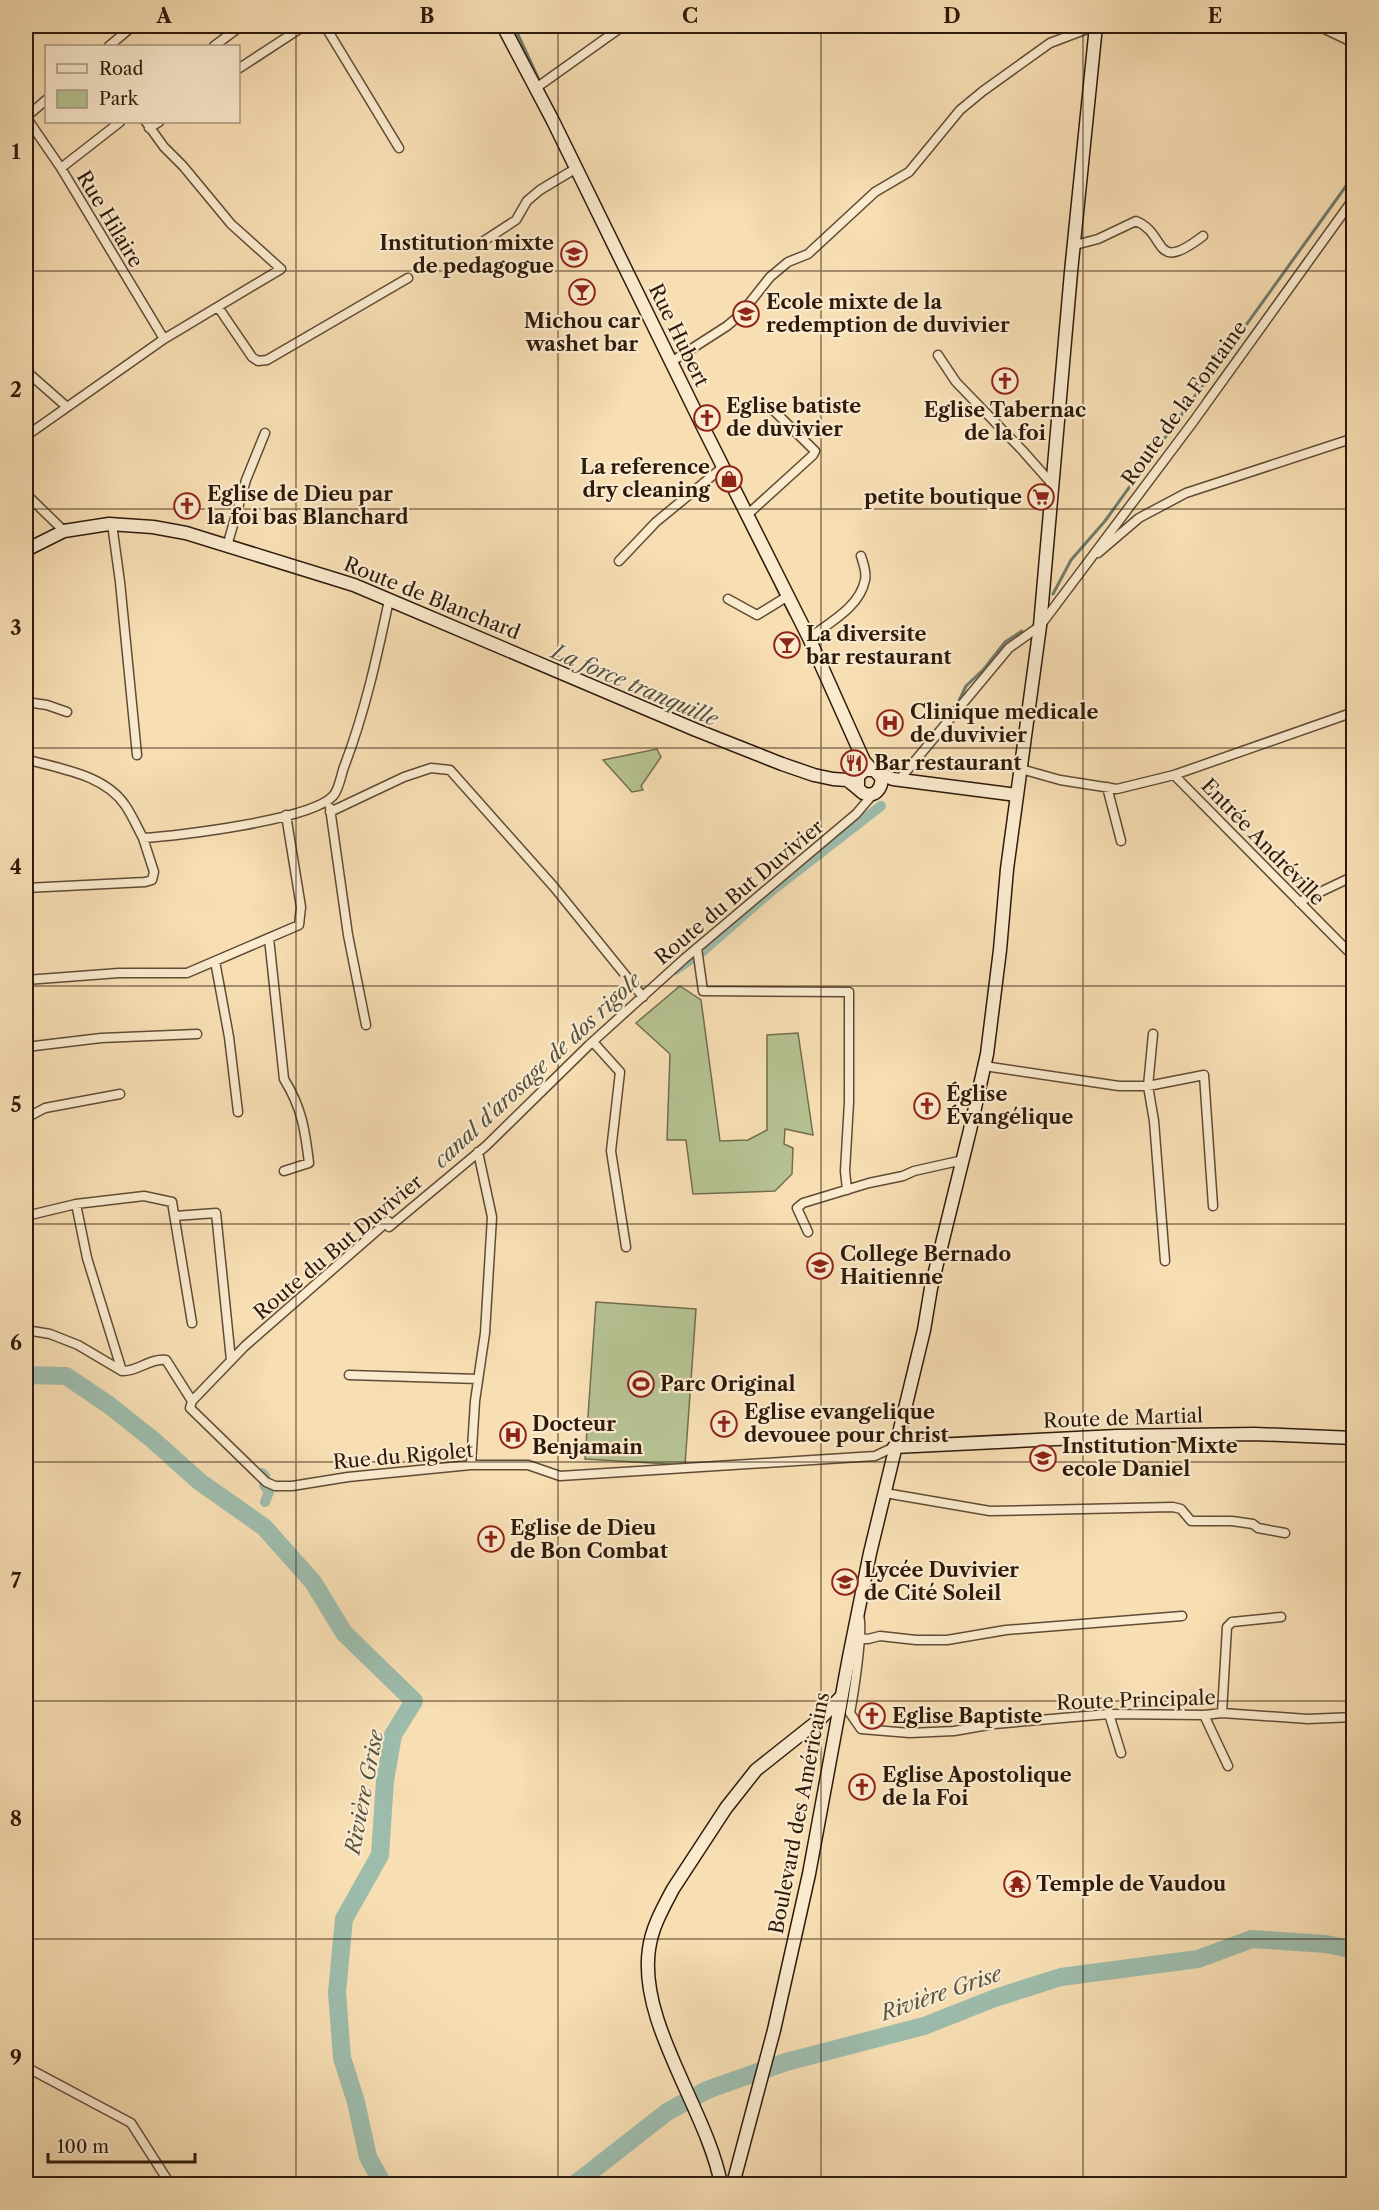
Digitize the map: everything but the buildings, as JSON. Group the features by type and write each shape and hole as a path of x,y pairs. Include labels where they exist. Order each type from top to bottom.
{"main road":[{"name":"Rue Hubert","path":"503,26 809,638 865,779"},
{"name":"Boulevard des Américains","path":"733,2184 774,2030 809,1874 841,1697 894,1447 920,1348 931,1288 984,1066 993,1010 1007,869 1040,626 1096,26"},
{"name":"Route de Blanchard","path":"26,550 64,531 112,524 166,529 354,585 696,730 814,775 896,780 1017,795"},
{"path":"865,779 896,780"},
{"name":"Route de Martial","path":"894,1447 1117,1436 1255,1434 1353,1438"},
{"path":"721,2184 711,2148 662,2031 652,1996 648,1958 652,1936 663,1907 705,1838 743,1785 771,1757 803,1734 841,1697"}],"street":[{"path":"110,45 133,26"},
{"path":"215,45 241,26"},
{"path":"240,68 304,26"},
{"path":"325,26 399,148"},
{"path":"536,88 623,26"},
{"path":"671,362 741,315 770,277 788,262 808,254 875,192 909,172 960,110 983,91 1050,43 1096,26"},
{"path":"1318,26 1353,43"},
{"path":"26,117 45,101"},
{"name":"Rue Hilaire","path":"26,117 61,168 164,339"},
{"path":"61,168 119,123"},
{"path":"26,436 164,339 281,269 231,224 148,125"},
{"path":"476,246 516,220 526,201 540,190 575,169"},
{"name":"Route de la Fontaine","path":"896,780 1009,648 1040,626 1192,422 1353,198"},
{"path":"1075,245 1098,239 1136,221 1145,227 1163,249 1171,252 1186,249 1203,236"},
{"path":"218,307 252,357 258,361 267,360 408,278"},
{"path":"938,355 956,382 1053,485"},
{"path":"26,370 67,407"},
{"path":"747,515 815,451 769,406"},
{"path":"227,546 246,480 265,433"},
{"path":"1088,561 1139,518 1186,493 1353,438"},
{"path":"619,561 656,522 723,467"},
{"path":"26,494 64,531"},
{"path":"112,524 137,755"},
{"path":"809,638 849,609 865,579 861,556"},
{"path":"728,599 757,615 788,596"},
{"path":"143,838 170,837 246,825 313,808 334,795 359,728 389,600"},
{"path":"26,702 47,705 66,712"},
{"path":"1021,769 1060,780 1117,789 1174,775 1353,712"},
{"path":"26,759 96,779 119,797 126,805 143,838 154,872 152,880 145,882 26,888"},
{"path":"330,812 404,777 430,768 450,770 554,887 643,997"},
{"name":"Entrée Andréville","path":"1174,775 1353,957"},
{"name":"Route du But Duvivier","path":"192,1401 245,1346 388,1221 388,1227 478,1152 593,1042 697,948 856,814 865,779"},
{"path":"1107,787 1121,841"},
{"path":"329,799 348,935 366,1025"},
{"path":"26,980 119,973 187,973 299,925 301,906 286,815"},
{"path":"1299,902 1353,876"},
{"path":"269,938 284,1079 295,1096 304,1122 309,1163 284,1171"},
{"path":"697,948 703,991 849,992 849,1102 845,1171 847,1190"},
{"path":"215,961 229,1037 238,1112"},
{"path":"26,1047 93,1038 197,1034"},
{"path":"1153,1034 1148,1086 1154,1121 1165,1261"},
{"path":"593,1042 620,1072 611,1151 626,1247"},
{"path":"984,1066 1119,1086 1148,1086 1204,1075 1213,1206"},
{"path":"26,1118 45,1108 120,1094"},
{"path":"471,1465 478,1379 485,1334 492,1217 478,1152"},
{"path":"808,1232 797,1208 803,1203 925,1168 963,1161"},
{"path":"26,1216 76,1204 144,1196 172,1202 192,1323"},
{"path":"76,1204 87,1258 122,1371"},
{"path":"175,1216 216,1213 231,1360"},
{"path":"26,1330 50,1334 78,1345 122,1371 154,1361 166,1360 192,1401"},
{"path":"349,1375 478,1379"},
{"name":"Rue du Rigolet","path":"192,1401 190,1408 192,1411 266,1482 275,1486 292,1486 348,1476 471,1465 528,1465 560,1476 875,1456 894,1447"},
{"path":"885,1493 990,1511 1173,1507 1181,1509 1191,1521 1232,1521 1285,1533"},
{"name":"Route Principale","path":"858,1613 861,1620 860,1638 850,1713 861,1729 910,1733 954,1731 994,1724 1109,1714 1204,1715 1222,1713 1286,1718 1353,1717"},
{"path":"860,1638 880,1636 916,1640 947,1640 1006,1630 1182,1616"},
{"path":"1222,1713 1227,1627 1232,1622 1281,1617"},
{"path":"1109,1714 1121,1753"},
{"path":"1204,1715 1228,1766"},
{"path":"26,2067 131,2122 170,2184"}],"green space":[{"path":"657,749 661,757 641,786 643,790 632,792 603,760"},
{"path":"680,986 701,1000 720,1141 748,1140 767,1130 767,1035 798,1033 813,1135 785,1129 784,1144 793,1148 792,1174 775,1191 693,1194 686,1140 667,1140 670,1054 636,1023"},
{"name":"Parc Original","path":"596,1302 696,1309 685,1465 585,1459"}],"waterway":[{"path":"514,26 539,80"},
{"path":"1053,594 1071,560 1105,521 1354,175"},
{"path":"1206,397 1306,258"},
{"path":"777,588 790,614"},
{"path":"957,705 966,686 984,669 1005,642 1022,631"},
{"path":"806,645 812,658"},
{"path":"888,773 898,770 917,754"},
{"name":"canal d'arosage de dos rigole","path":"675,970 703,951 774,889 881,806"},
{"name":"Rivière Grise","path":"26,1375 66,1376 109,1405 200,1482 264,1527 313,1582 344,1633 414,1701 393,1735 385,1781 380,1855 344,1919 337,1992 342,2058 356,2102 368,2157 383,2184"},
{"name":"canal d'arosage de dos rigole","path":"262,1473 265,1476 264,1485 269,1492 265,1502"},
{"name":"Rivière Grise","path":"575,2184 667,2112 707,2090 786,2062 924,2026 995,1998 1061,1977 1198,1959 1252,1939 1326,1944 1354,1950"}],"place":[{"name":"Institution mixte de pedagogue","path":"574,254"},
{"name":"Michou car washet bar","path":"582,292"},
{"name":"Ecole mixte de la redemption de duvivier","path":"746,314"},
{"name":"Eglise Tabernac de la foi","path":"1005,381"},
{"name":"Eglise batiste de duvivier","path":"707,418"},
{"name":"La reference dry cleaning","path":"729,479"},
{"name":"petite boutique","path":"1041,497"},
{"name":"Eglise de Dieu par la foi bas Blanchard","path":"187,506"},
{"name":"La diversite bar restaurant","path":"787,645"},
{"name":"Clinique medicale de duvivier","path":"890,723"},
{"name":"Bar restaurant","path":"854,763"},
{"name":"Église Évangélique","path":"927,1106"},
{"name":"College Bernado Haitienne","path":"820,1266"},
{"name":"Parc Original","path":"641,1384"},
{"name":"Eglise evangelique devouee pour christ","path":"724,1424"},
{"name":"Docteur Benjamain","path":"513,1435"},
{"name":"Institution Mixte ecole Daniel","path":"1043,1458"},
{"name":"Eglise de Dieu de Bon Combat","path":"491,1539"},
{"name":"Lycée Duvivier de Cité Soleil","path":"845,1582"},
{"name":"Eglise Baptiste","path":"872,1716"},
{"name":"Eglise Apostolique de la Foi","path":"862,1787"},
{"name":"Temple de Vaudou","path":"1017,1884"}],"water label":[{"name":"La force tranquille","path":"635,685"}]}
